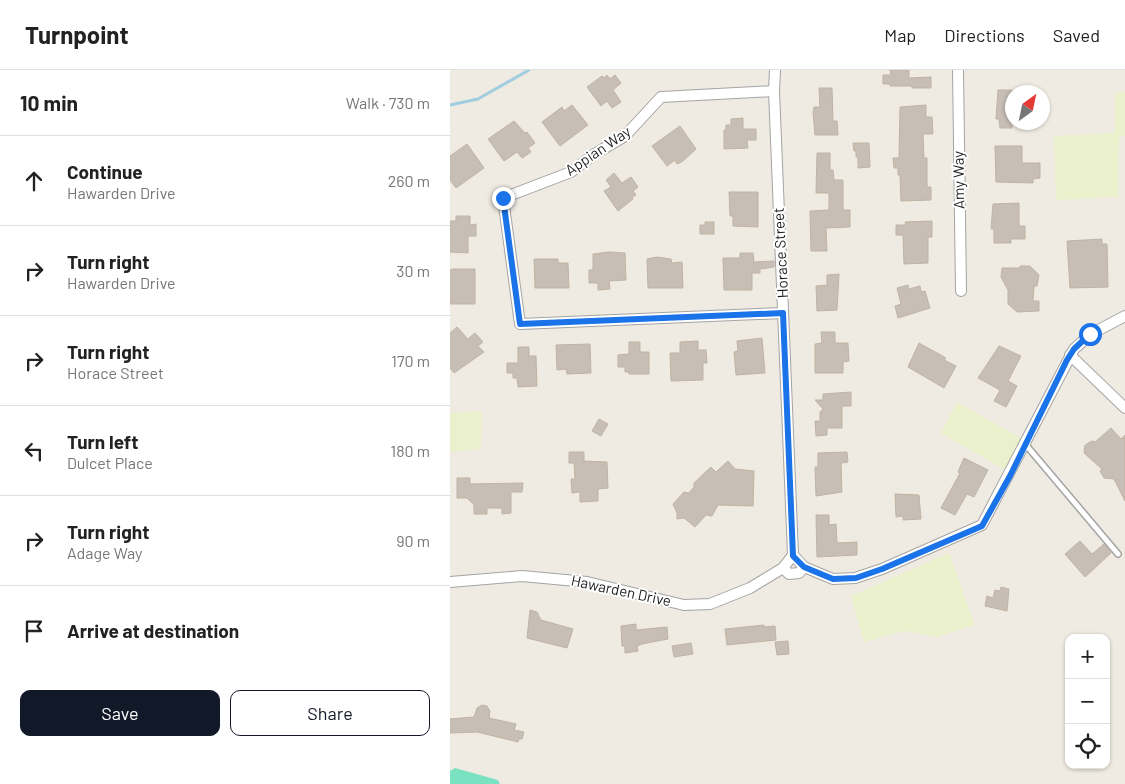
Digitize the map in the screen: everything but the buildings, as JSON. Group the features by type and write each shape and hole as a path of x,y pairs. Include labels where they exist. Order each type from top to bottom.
{"street":[{"name":"Horace Street","path":"776,70 774,91 793,556"},
{"name":"Amy Way","path":"958,70 961,291"},
{"name":"Appian Way","path":"774,91 661,98 625,136 592,155 571,172 503,198 520,324 783,313"},
{"path":"793,556 804,567 833,579 856,578 882,569 982,526 1026,444 1070,355 1090,334 1125,316"},
{"path":"1070,355 1125,408"},
{"name":"Hawarden Drive","path":"450,582 522,576 587,582 684,605 710,604 750,588 783,568 793,556"},
{"path":"783,568 789,574 799,573 804,567"}],"lane":[{"path":"1026,444 1118,554"}],"green space":[{"path":"1115,92 1125,92 1125,136 1119,137 1118,197 1056,200 1054,136 1115,133"},
{"path":"957,402 1022,439 1005,470 941,433"},
{"path":"482,411 481,449 450,452 450,413"},
{"path":"949,553 975,625 937,637 905,631 864,642 851,596"},
{"path":"455,768 498,780 500,784 450,784 450,771"}],"waterway":[{"path":"450,105 478,99 529,70"}],"route":[{"path":"503,198 520,324 783,313 793,556 804,567 833,579 856,578 882,569 982,526 1010,476 1067,360 1074,349 1090,334"}]}
